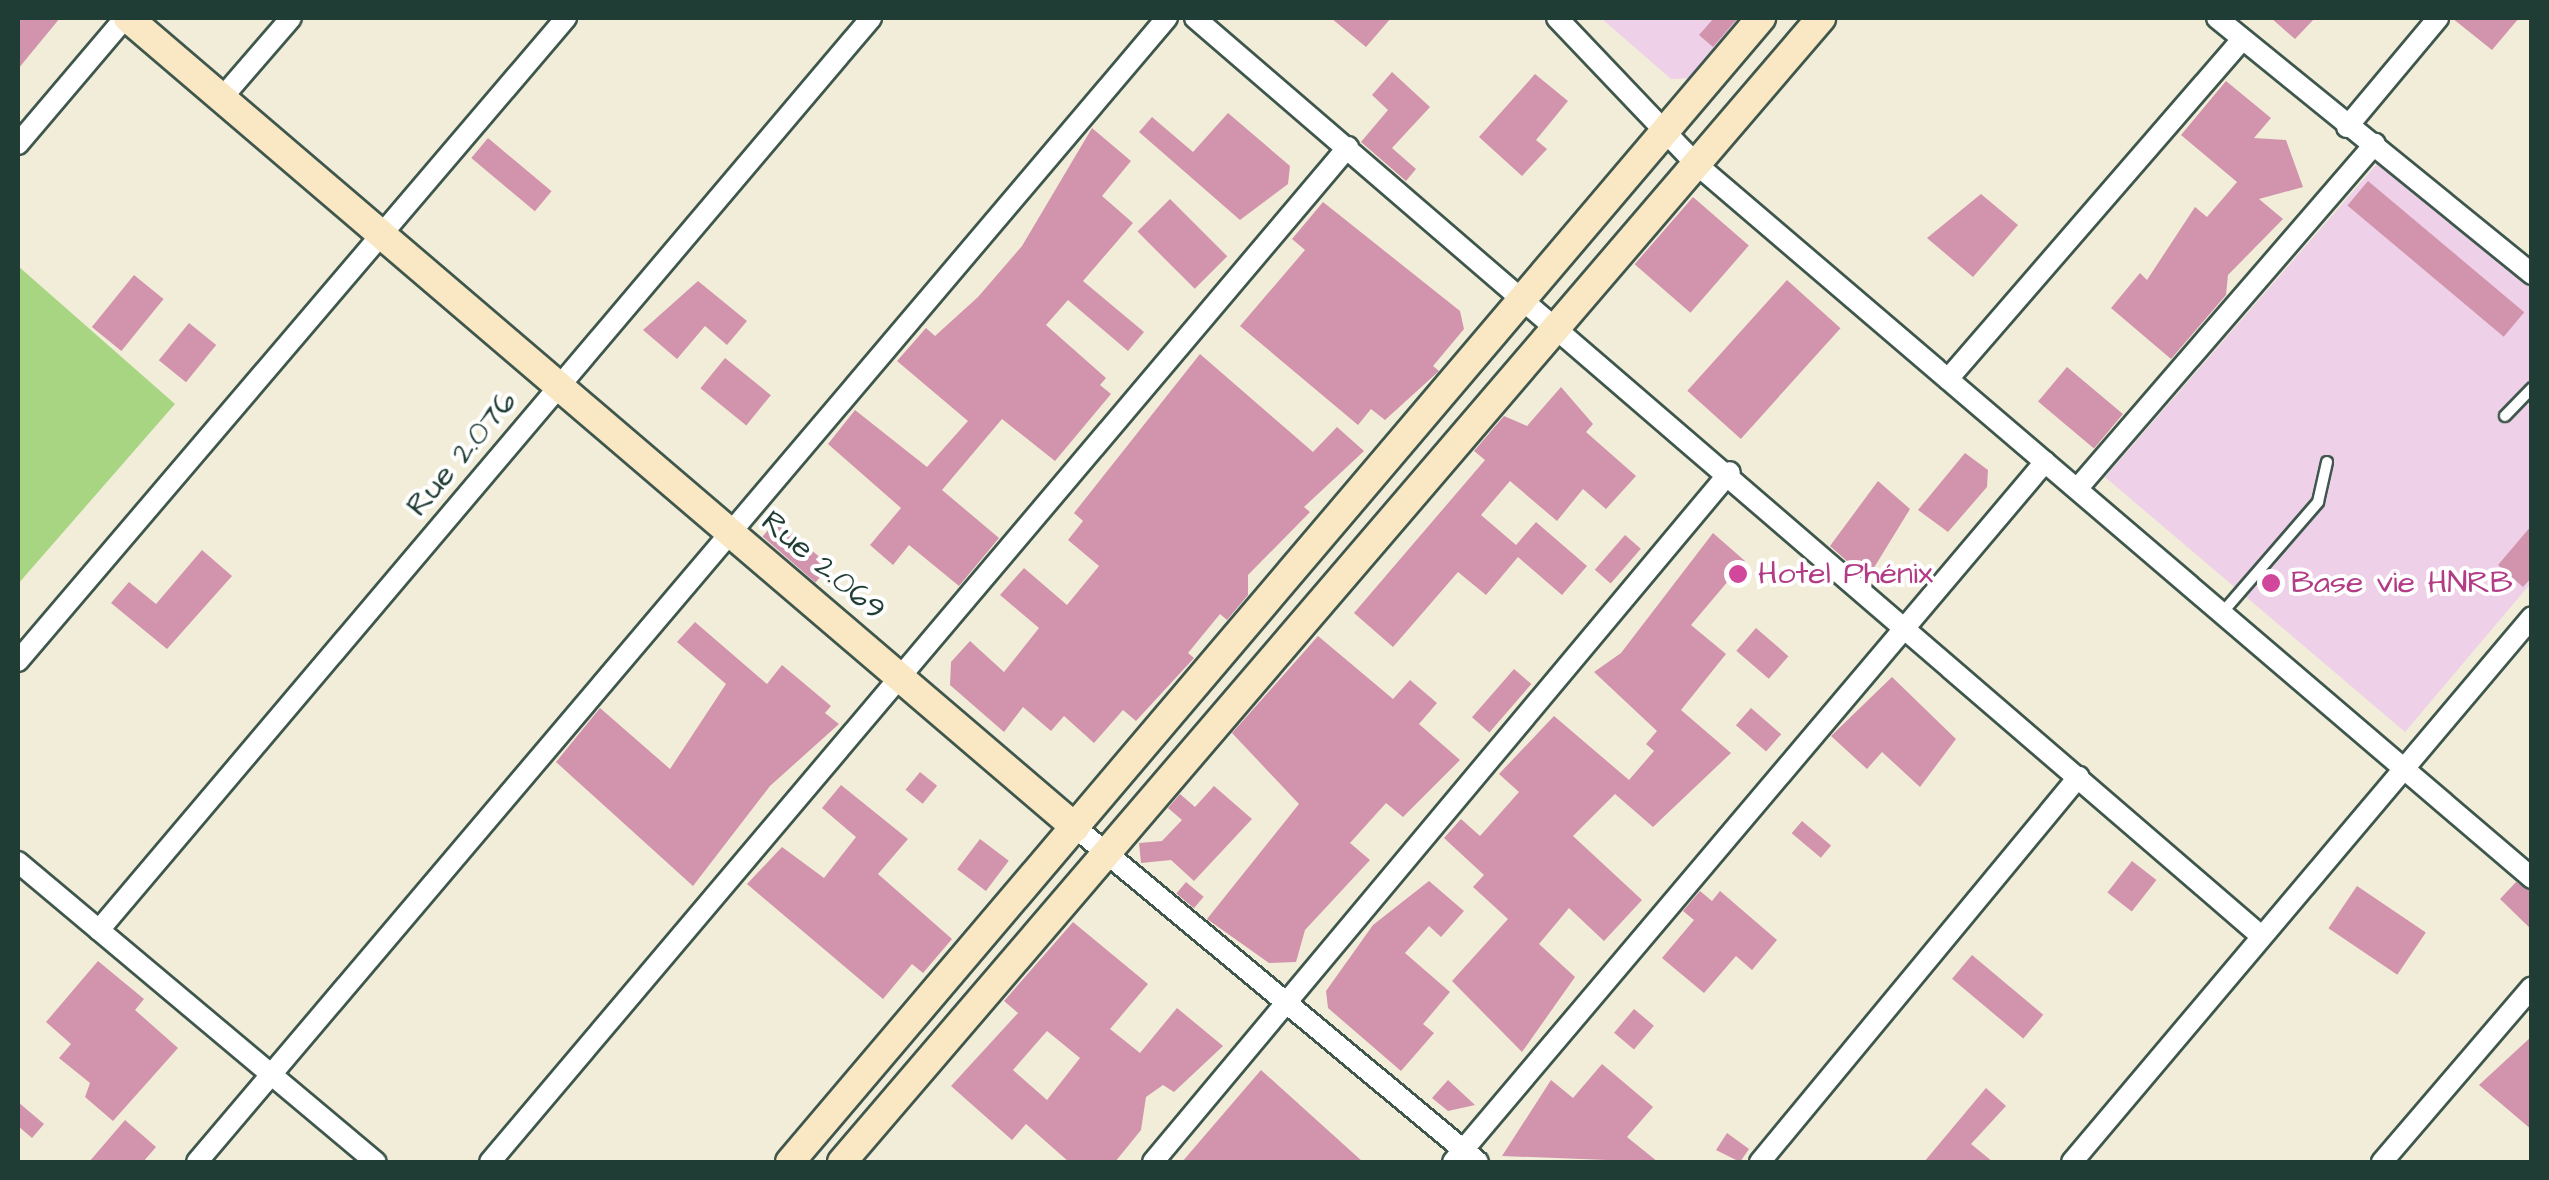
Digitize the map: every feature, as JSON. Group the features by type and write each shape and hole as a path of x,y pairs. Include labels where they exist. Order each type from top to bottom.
{"street":[{"name":"Rue 2.069","path":"126,18 1465,1158"},
{"path":"18,144 126,18"},
{"path":"221,99 291,18"},
{"path":"18,661 566,18"},
{"name":"Rue 2.076","path":"99,930 871,18"},
{"path":"197,1162 1168,18"},
{"path":"1195,18 1730,472 2262,936"},
{"path":"1557,18 1663,134 1695,163 2532,878"},
{"path":"790,1162 1761,18"},
{"path":"842,1162 1821,18"},
{"path":"2216,18 2532,274"},
{"path":"2346,127 2438,18"},
{"path":"1948,379 2242,39"},
{"path":"2077,489 2375,144"},
{"path":"490,1162 1348,147"},
{"path":"1465,1158 2046,462"},
{"path":"1153,1162 1730,472"},
{"path":"2072,1162 2532,617"},
{"path":"1760,1162 2079,777"},
{"path":"18,862 376,1162"},
{"path":"2382,1162 2532,987"}],"lane":[{"path":"2505,416 2532,388"},
{"path":"2222,613 2318,502 2326,462"}],"shaded area":[{"path":"1601,18 1745,18 1694,78 1671,79"},
{"path":"2382,158 2531,282 2531,583 2405,732 2105,477"}],"green space":[{"path":"18,266 175,404 18,584"}],"building":[{"path":"18,18 60,18 18,69"},
{"path":"1331,18 1391,18 1366,47"},
{"path":"1714,18 1738,18 1713,47 1699,35"},
{"path":"2271,18 2315,18 2295,39"},
{"path":"2452,18 2519,18 2492,50"},
{"path":"1392,72 1430,107 1392,148 1416,169 1406,181 1361,142 1388,110 1372,95"},
{"path":"1535,74 1568,101 1536,140 1547,149 1522,176 1479,137"},
{"path":"2226,81 2271,118 2254,138 2286,140 2303,187 2259,199 2283,219 2228,275 2226,295 2171,359 2111,308 2140,273 2147,280 2195,207 2207,217 2237,182 2181,135"},
{"path":"1228,113 1290,166 1288,184 1240,220 1139,132 1152,117 1193,152"},
{"path":"1092,128 1131,161 1102,196 1133,223 1083,281 1144,332 1128,351 1068,300 1046,325 1106,378 1100,385 1111,394 1055,461 1002,419 942,490 999,538 959,586 909,545 893,565 870,545 901,508 828,444 855,410 927,467 968,421 897,361 926,328 935,336 978,297 1022,246"},
{"path":"488,138 552,191 535,211 471,158"},
{"path":"2368,181 2524,312 2504,337 2347,206"},
{"path":"1981,194 2018,225 1973,277 1927,238"},
{"path":"1693,197 1749,246 1690,313 1635,264"},
{"path":"1170,199 1227,256 1195,289 1137,232"},
{"path":"1323,202 1460,311 1464,329 1433,366 1439,371 1385,420 1371,409 1358,425 1240,326 1305,250 1292,239"},
{"path":"134,275 164,299 121,351 92,327"},
{"path":"1787,280 1841,328 1741,439 1687,391"},
{"path":"698,281 747,321 727,345 705,326 677,359 643,330"},
{"path":"189,323 216,345 186,382 159,360"},
{"path":"1200,354 1313,452 1337,427 1364,451 1304,507 1310,512 1248,575 1248,595 1227,620 1220,614 1188,653 1194,658 1136,721 1123,710 1094,743 1064,716 1051,731 1023,707 1004,732 950,685 951,662 970,641 1004,672 1039,628 1000,595 1024,568 1067,605 1099,566 1068,540 1083,521 1074,513"},
{"path":"725,358 771,395 746,425 700,388"},
{"path":"2067,367 2123,414 2094,448 2038,401"},
{"path":"1561,387 1593,424 1586,432 1636,476 1606,509 1583,489 1557,521 1510,481 1481,515 1516,545 1536,522 1587,566 1562,595 1518,557 1486,595 1458,572 1393,647 1354,613 1485,460 1474,451 1504,416 1527,426"},
{"path":"1965,453 1988,470 1987,487 1948,532 1918,510"},
{"path":"1878,481 1910,509 1867,579 1830,546"},
{"path":"777,520 830,566 815,583 763,537"},
{"path":"2532,525 2532,577 2523,587 2498,565"},
{"path":"1713,533 1745,561 1691,625 1726,654 1681,710 1731,753 1653,827 1615,794 1573,836 1642,900 1604,941 1569,908 1539,944 1575,977 1522,1052 1452,981 1508,919 1473,887 1484,875 1444,838 1461,819 1480,836 1519,792 1499,774 1554,716 1629,780 1654,751 1646,744 1657,731 1594,672 1621,653"},
{"path":"1625,535 1641,549 1611,583 1595,570"},
{"path":"202,550 232,576 167,649 111,603 129,582 156,604"},
{"path":"695,622 767,684 782,665 831,706 825,713 839,724 770,786 693,886 556,762 600,708 670,769 726,684 677,642"},
{"path":"1756,628 1788,656 1769,679 1736,651"},
{"path":"1318,636 1393,699 1410,680 1437,703 1419,724 1460,760 1403,817 1386,803 1350,843 1370,860 1305,930 1296,962 1269,963 1207,919 1299,804 1232,733"},
{"path":"1514,669 1531,684 1489,732 1472,717"},
{"path":"1892,677 1956,739 1920,787 1882,752 1867,769 1831,736"},
{"path":"1751,708 1781,734 1766,752 1736,725"},
{"path":"920,772 937,786 923,804 906,790"},
{"path":"841,785 908,839 878,874 952,939 923,973 912,964 883,999 747,884 782,847 824,878 856,837 822,808"},
{"path":"1214,786 1252,819 1194,881 1171,860 1141,863 1139,843 1162,841 1182,820 1168,808 1180,794 1195,807"},
{"path":"1802,821 1831,845 1821,858 1792,833"},
{"path":"980,839 1009,861 986,891 957,869"},
{"path":"2132,861 2156,880 2132,912 2107,893"},
{"path":"1429,881 1464,911 1441,937 1429,926 1405,953 1450,992 1423,1024 1434,1033 1401,1071 1328,1008 1326,991 1373,925"},
{"path":"1186,882 1204,897 1194,908 1176,893"},
{"path":"2516,882 2532,892 2532,930 2500,899"},
{"path":"2357,886 2426,932 2397,975 2328,928"},
{"path":"1700,891 1712,901 1720,891 1777,940 1752,970 1736,956 1704,993 1662,958 1694,920 1683,911"},
{"path":"1073,922 1148,984 1110,1029 1140,1053 1177,1008 1223,1046 1174,1092 1163,1085 1146,1097 1141,1130 1115,1162 1069,1162 1026,1124 1012,1140 951,1086 1018,1013 1004,1001","holes":["1047,1031 1080,1058 1047,1100 1013,1070"]},
{"path":"1972,955 2043,1015 2023,1039 1952,979"},
{"path":"98,961 144,999 135,1010 178,1048 113,1121 85,1097 90,1083 59,1058 71,1044 46,1022"},
{"path":"1634,1009 1654,1026 1634,1049 1614,1033"},
{"path":"2532,1036 2532,1130 2479,1085"},
{"path":"1602,1064 1653,1107 1627,1137 1658,1162 1502,1156 1551,1080 1573,1098"},
{"path":"1261,1070 1363,1162 1182,1162"},
{"path":"1448,1080 1475,1105 1448,1111 1432,1098"},
{"path":"1986,1088 2006,1106 1971,1144 1993,1162 1924,1162"},
{"path":"18,1102 44,1124 32,1138 18,1126"},
{"path":"125,1120 156,1147 143,1162 89,1162"},
{"path":"1727,1133 1749,1149 1740,1162 1716,1150"}],"place":[{"name":"Hotel Phénix","path":"1738,574"},
{"name":"Base vie HNRB","path":"2271,583"}]}
